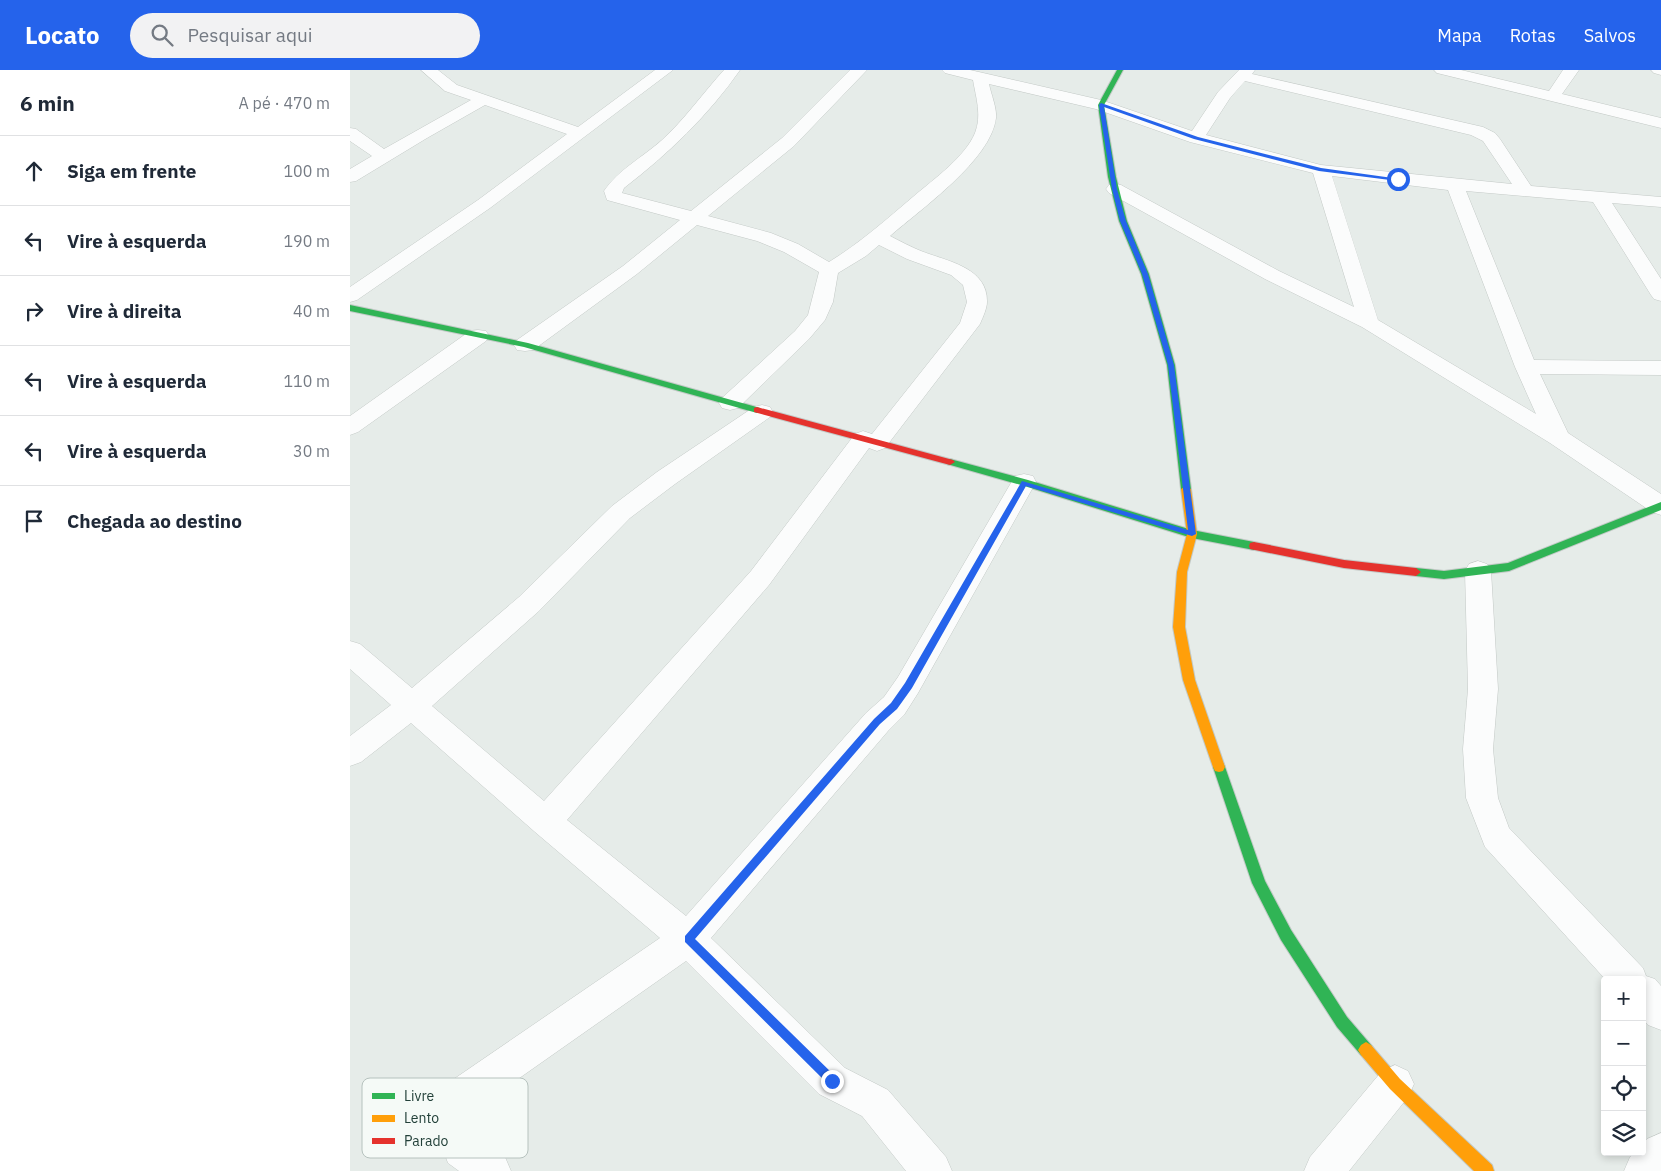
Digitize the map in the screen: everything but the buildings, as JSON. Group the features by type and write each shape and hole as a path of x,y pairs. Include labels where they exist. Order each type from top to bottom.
{"street":[{"path":"429,70 451,88 580,133"},
{"path":"350,296 484,204 665,70"},
{"path":"732,70 706,98 685,127 661,150 618,184 612,191 614,196 693,217 782,244 829,270"},
{"path":"524,345 630,270 693,217 788,142 859,70"},
{"path":"950,70 1101,105 1196,138 1321,170 1454,185 1661,202"},
{"path":"1120,70 1101,105 1114,189 1123,221 1145,274 1171,365 1192,534 1182,572 1179,627 1189,680 1259,883 1286,936 1342,1022 1395,1084 1486,1171"},
{"path":"1442,70 1661,122"},
{"path":"1553,96 1571,70"},
{"path":"1196,138 1224,95 1245,73 1477,130 1489,137 1494,143 1525,190"},
{"path":"730,403 802,335 818,316 823,302 829,270 859,252 877,237 952,173 977,146 984,132 988,116 980,77"},
{"path":"350,177 421,134 483,100"},
{"path":"350,133 384,157"},
{"path":"1321,170 1369,323"},
{"path":"1454,185 1526,367 1558,438"},
{"path":"1114,189 1272,275 1369,323 1558,438 1661,506"},
{"path":"1599,197 1661,295"},
{"path":"546,822 760,578 870,441 970,324 977,302 973,283 958,271 914,255 877,237"},
{"path":"350,308 524,345 762,412 1024,482 1192,534 1344,564 1444,575 1509,567 1661,506"},
{"path":"350,427 478,336"},
{"path":"1526,367 1661,368"},
{"path":"350,753 413,705 529,604 621,512 666,478 762,412"},
{"path":"486,1078 688,939 877,722 894,706 908,685 1024,482"},
{"path":"1478,571 1483,689 1478,749 1482,798 1496,837 1626,976"},
{"path":"350,652 546,822 688,939 832,1081 875,1103 932,1171"},
{"path":"1646,996 1661,1012"},
{"path":"1324,1171 1395,1084"},
{"path":"1644,1171 1661,1153"},
{"path":"474,1158 492,1171"}],"traffic: fast":[{"path":"1120,70 1101,105 1112,177 1123,221 1145,274 1171,365 1186,489"},
{"path":"350,308 525,345 757,410"},
{"path":"950,462 1024,482 1192,534 1254,546"},
{"path":"1416,572 1444,575 1509,567 1661,506"},
{"path":"1219,767 1259,883 1286,935 1342,1022 1366,1050"}],"traffic: slow":[{"path":"1186,489 1192,534 1182,572 1179,627 1189,680 1219,767"},
{"path":"1366,1050 1395,1084 1486,1171"}],"traffic: jam":[{"path":"757,410 950,462"},
{"path":"1254,546 1344,564 1416,572"}],"route":[{"path":"832,1081 688,939 877,722 894,706 908,685 1024,482 1192,534 1171,365 1145,274 1123,221 1114,189 1101,105 1196,138 1321,170 1398,179"}]}
